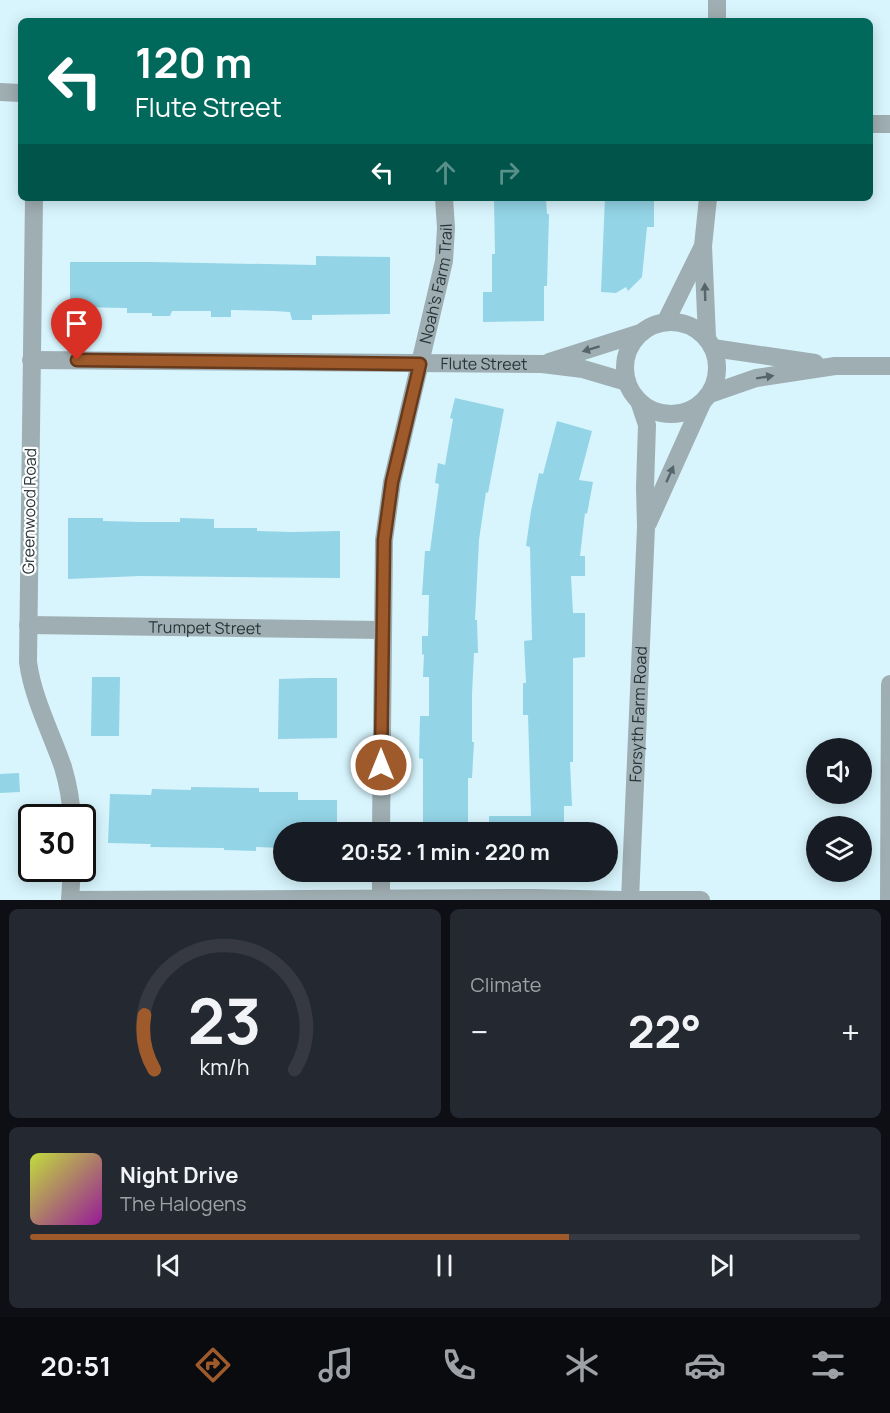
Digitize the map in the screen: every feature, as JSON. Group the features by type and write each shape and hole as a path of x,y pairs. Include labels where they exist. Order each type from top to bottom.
{"street":[{"path":"717,0 717,18"},
{"path":"0,92 18,93"},
{"path":"873,124 890,124"},
{"name":"Greenwood Road","path":"34,201 28,625 30,674 36,699 68,786 70,804"},
{"name":"Noah's Farm Trail","path":"381,822 381,630 384,540 392,482 444,261 446,228 444,201"},
{"path":"706,398 717,372 717,360 710,343 703,246 708,201"},
{"path":"666,321 703,246"},
{"path":"834,366 710,343 688,324 666,321 648,327 640,333 628,351 625,372 627,382 639,401 658,412 670,414 681,413 706,398 756,378 834,366 890,366"},
{"name":"Flute Street","path":"542,364 640,333"},
{"name":"Flute Street","path":"31,360 542,364 583,369 627,382"},
{"name":"Forsyth Farm Road","path":"646,527 706,398"},
{"name":"Forsyth Farm Road","path":"630,900 646,527 647,425 639,401"},
{"name":"Trumpet Street","path":"28,625 381,630"},
{"path":"889,900 890,684"},
{"path":"71,882 70,900 545,898 623,900"},
{"path":"381,882 381,900"},
{"path":"637,900 701,900"}],"building":[{"path":"494,201 546,201 547,214 549,214 544,321 483,322 483,292 492,292 492,254 495,254"},
{"path":"605,201 654,201 654,227 647,227 642,277 628,291 626,287 616,293 601,292"},
{"path":"316,256 390,257 390,314 312,315 312,320 292,320 290,312 274,311 231,310 231,317 211,317 211,311 172,311 170,316 152,316 152,313 127,313 127,308 70,307 70,262 316,265"},
{"path":"455,398 504,409 488,493 486,492 479,540 475,620 477,620 478,653 474,653 472,742 474,742 472,778 468,778 468,822 423,822 423,759 419,758 420,716 429,716 429,677 423,677 422,636 428,636 429,595 422,595 425,551 430,551 439,484 435,483 438,463 445,465 453,419 450,418"},
{"path":"557,421 592,431 579,480 593,482 587,514 585,513 580,556 585,556 585,576 571,576 573,613 585,613 585,657 573,658 573,762 570,762 572,806 564,806 564,822 489,822 489,816 531,816 528,715 523,715 523,683 526,683 524,641 532,640 530,547 526,546 539,473 543,474"},
{"path":"68,518 103,518 103,521 140,522 180,522 180,518 214,519 214,528 257,528 257,531 292,532 340,531 340,578 140,576 68,579"},
{"path":"92,677 120,677 119,736 91,736"},
{"path":"337,678 337,738 278,739 279,679"},
{"path":"19,773 20,792 0,793 0,774"},
{"path":"191,787 259,788 259,792 298,792 298,800 337,800 337,822 273,822 273,848 256,847 256,851 108,843 110,794 151,795 152,789 191,790"}],"route":[{"path":"77,360 420,364 392,482 384,540 381,765"}]}
